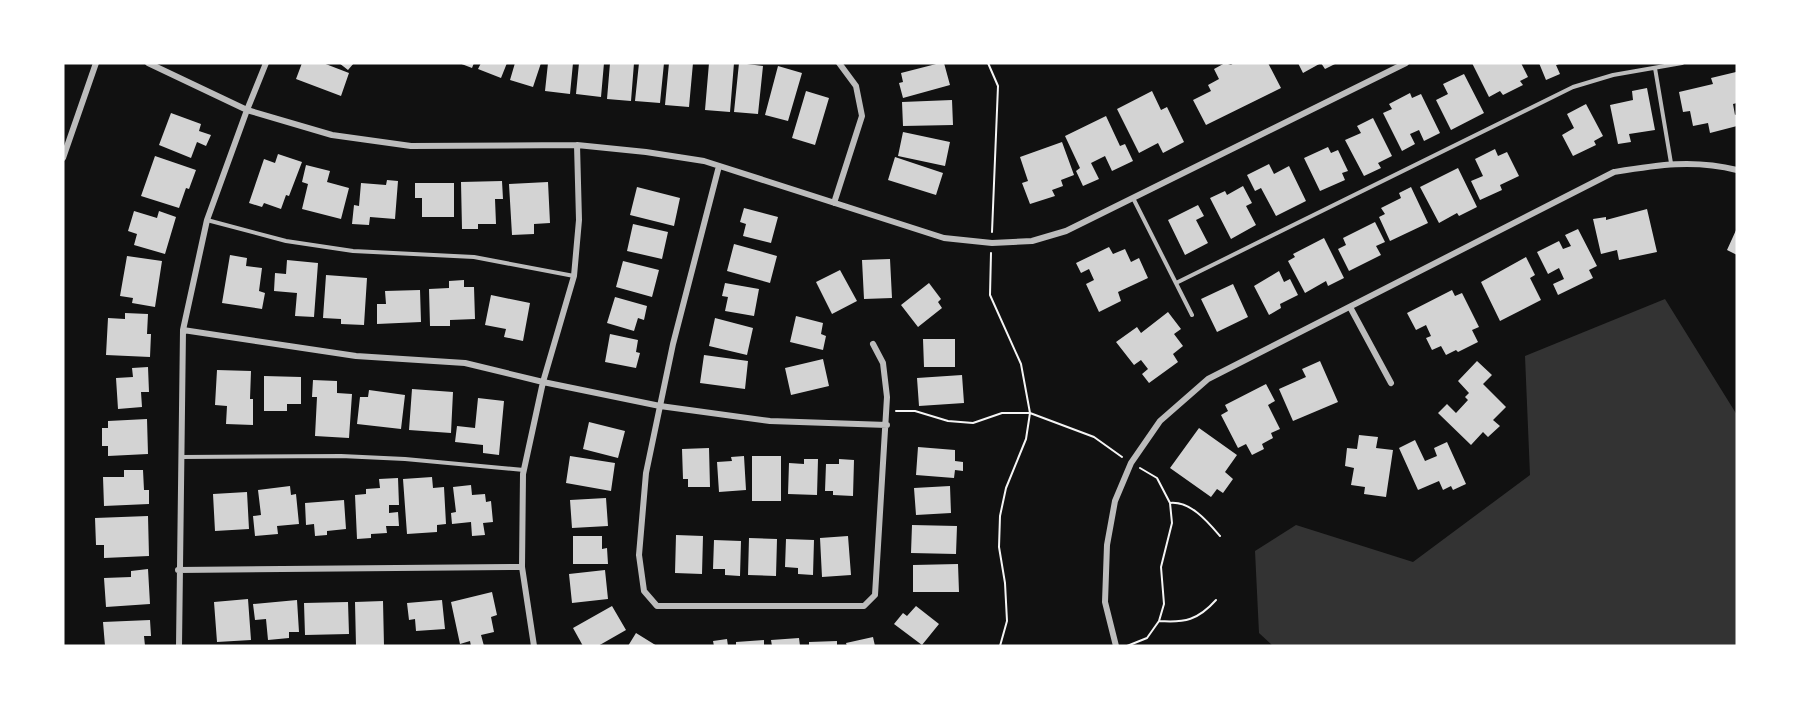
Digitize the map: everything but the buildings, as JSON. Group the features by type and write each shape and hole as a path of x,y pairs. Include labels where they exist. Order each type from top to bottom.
{"street":[{"path":"63,158 96,63"},
{"path":"148,63 247,110 332,135 411,146 577,145 692,159 944,238 992,243 1032,241 1066,231 1406,63"},
{"path":"179,646 178,570 183,330 207,220 266,63"},
{"path":"834,203 862,116 856,86 839,63"},
{"path":"534,646 522,567 524,470 543,382 574,276 579,220 577,145"},
{"path":"1116,646 1105,602 1107,545 1115,501 1131,463 1160,421 1208,379 1614,172 1671,163 1713,164 1737,170"},
{"path":"719,166 673,344 646,473 639,555 644,591 657,606 864,606 875,595 887,411 883,363 873,344"},
{"path":"1350,307 1391,383"},
{"path":"183,330 356,356 465,363 660,406 770,421 887,425"},
{"path":"178,570 522,567"}],"lane":[{"path":"1176,283 1573,87 1613,75 1682,63"},
{"path":"1655,68 1671,163"},
{"path":"1133,198 1192,315"},
{"path":"207,220 286,241 353,251 474,257 574,276"},
{"path":"180,457 340,456 405,459 524,470"}],"path":[{"path":"988,63 998,86 990,295 1021,364 1030,413 1026,439 1006,488 1000,516 999,548 1005,583 1006,621 1000,646"},
{"path":"887,411 915,411 948,421 973,423 1002,413 1030,413 1094,437 1157,478 1170,503 1172,522 1161,567 1164,604 1159,621 1146,638 1127,646"},
{"path":"1170,503 1183,504 1194,511 1220,536"},
{"path":"1159,621 1178,622 1194,618 1206,612 1216,600"}],"shaded area":[{"path":"1665,299 1737,415 1737,646 1273,646 1259,633 1255,551 1296,525 1413,562 1530,475 1525,356"}]}
